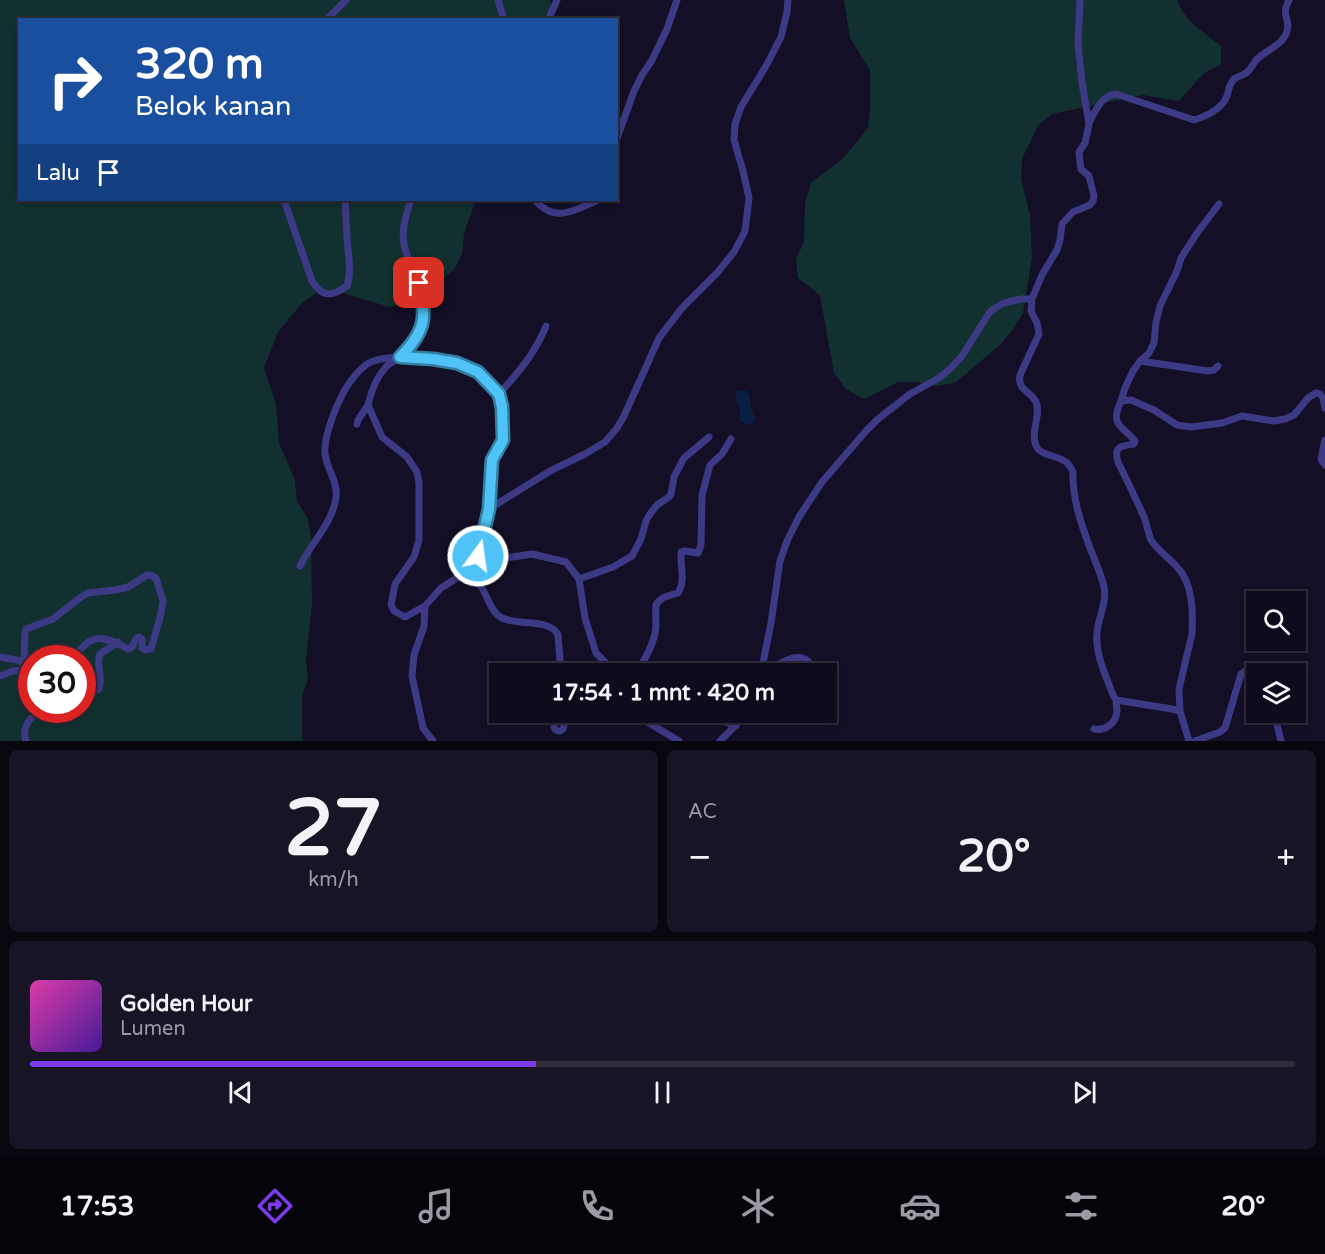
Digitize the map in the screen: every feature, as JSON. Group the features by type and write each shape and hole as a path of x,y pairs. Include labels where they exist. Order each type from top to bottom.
{"street":[{"path":"328,18 346,0"},
{"path":"498,0 503,18"},
{"path":"549,18 556,0"},
{"path":"618,135 634,91 667,29 676,0"},
{"path":"489,509 550,471 605,442 624,416 659,338 682,308 717,273 734,252 745,231 749,198 734,140 735,124 741,107 781,37 788,0"},
{"path":"1080,0 1078,43 1089,124"},
{"path":"1094,729 1100,730 1110,726 1117,711 1116,700 1101,662 1097,638 1105,604 1104,589 1075,502 1073,472 1065,461 1040,451 1037,447 1035,436 1037,402 1019,381 1039,334 1031,311 1032,299 1042,275 1057,250 1062,224 1073,212 1093,201 1092,184 1089,176 1081,169 1079,152 1085,142 1089,124 1102,100 1108,95 1116,94 1194,120 1205,116 1219,107 1226,98 1235,77 1246,73 1264,52 1278,43 1285,35 1288,30 1284,9 1289,0"},
{"path":"284,201 312,281 322,292 330,295 347,286 349,280 345,201"},
{"path":"357,424 368,405 377,379 385,368 400,357 418,337 424,318 424,302 419,283 405,248 403,230 411,201"},
{"path":"536,201 542,208 554,213 569,213 596,201"},
{"path":"1189,741 1179,711 1179,689 1192,634 1191,600 1181,571 1151,540 1143,515 1118,462 1116,457 1118,449 1121,446 1134,444 1135,441 1119,425 1116,414 1129,379 1154,344 1162,299 1174,278 1181,258 1219,204"},
{"path":"763,663 780,561 799,517 822,482 878,419 910,394 939,378 951,368 962,356 989,313 1004,303 1032,299"},
{"path":"499,394 540,342 546,326"},
{"path":"300,566 323,529 334,504 336,490 325,446 340,398 351,380 369,363 400,357 457,363 478,372 499,394 502,407 503,440 492,460 489,509 478,556 463,574"},
{"path":"1140,361 1208,371 1218,366"},
{"path":"1121,401 1131,399 1177,425 1191,427 1222,423 1242,416 1274,421 1285,419 1294,415 1308,398 1316,393 1323,398 1325,408"},
{"path":"368,405 382,437 407,457 417,472 419,483 419,540 414,557 395,584 391,605 394,611 405,617 425,606 441,588 463,574 499,559 532,554 566,562 579,579 585,618 596,653 606,663"},
{"path":"579,579 613,567 632,556 650,514 671,494 674,477 684,458 709,437"},
{"path":"643,663 655,633 658,601 663,597 678,593 681,588 683,577 681,552 685,550 698,553 700,549 702,495 710,465 722,454 731,439"},
{"path":"1325,440 1322,459 1325,465"},
{"path":"463,574 478,583 498,615 527,624 546,625 556,630 560,663"},
{"path":"26,645 26,629 53,619 88,593 122,588 147,575 153,576 163,601 152,648 149,650 142,648 142,639 139,637 130,649 118,642 102,638 85,645"},
{"path":"425,606 424,626 414,655 412,676 423,728 433,741"},
{"path":"96,690 99,689 102,681 98,659 100,654 118,642"},
{"path":"0,657 18,660"},
{"path":"780,663 799,658 806,659 809,663"},
{"path":"1195,741 1225,728 1241,674 1246,670"},
{"path":"0,676 18,671"},
{"path":"1116,700 1179,711"},
{"path":"26,741 25,727 27,723"},
{"path":"649,723 679,741"},
{"path":"728,723 736,726"},
{"path":"720,741 739,723"},
{"path":"1277,723 1281,741"}],"green space":[{"path":"0,0 550,0 548,18 18,18 18,201 476,201 464,233 462,253 454,270 409,304 389,307 337,291 318,292 302,303 278,332 264,368 276,404 279,443 295,480 297,501 308,519 311,539 312,604 306,661 308,679 302,696 303,741 0,741"},
{"path":"844,0 1177,0 1189,20 1221,46 1221,64 1204,73 1179,101 1143,95 1052,114 1038,125 1022,159 1021,179 1030,215 1032,258 1023,313 1013,329 1001,344 955,383 936,386 917,382 898,382 864,399 846,389 834,373 820,295 798,278 796,259 804,242 805,203 811,183 842,159 868,128 870,70 850,38"}],"water":[{"path":"737,391 747,391 755,418 752,425 740,421 740,411 735,397"}],"route":[{"path":"419,283 424,302 424,318 418,337 400,357 457,363 478,372 499,394 502,407 503,440 492,460 489,509 478,556"}]}
